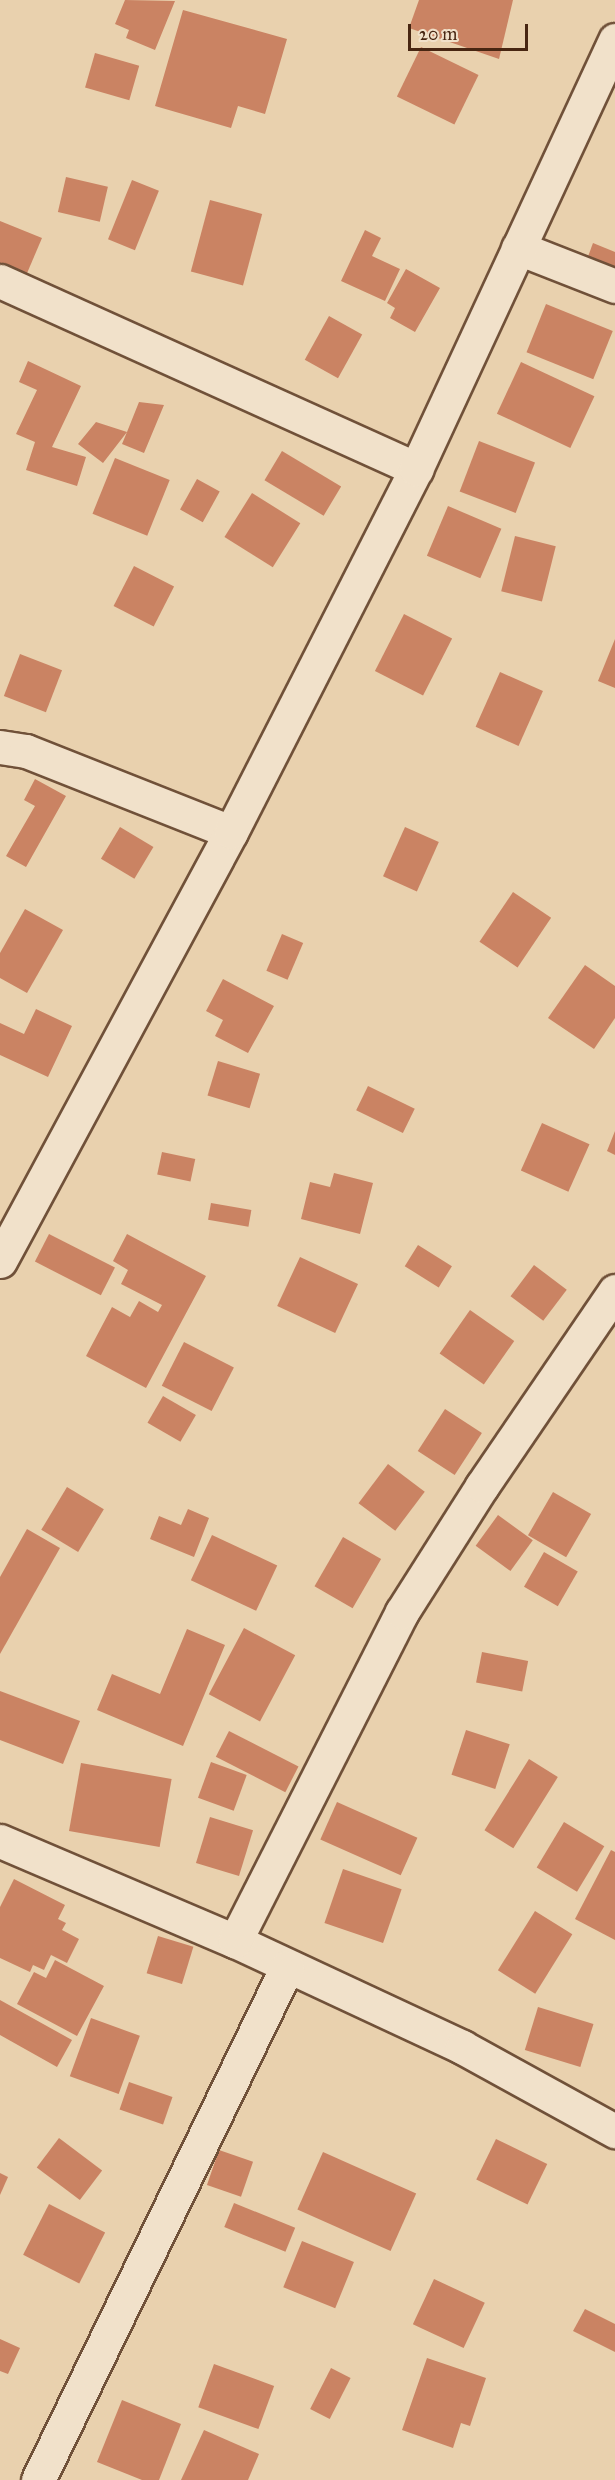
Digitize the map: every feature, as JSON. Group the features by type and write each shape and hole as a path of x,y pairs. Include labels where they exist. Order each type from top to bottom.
{"street":[{"path":"0,1262 231,832 416,469 615,40"},
{"path":"518,248 615,286"},
{"path":"0,281 416,469"},
{"path":"0,747 26,752 231,832"},
{"path":"235,1941 402,1612 482,1486 615,1291"},
{"path":"0,1841 235,1941 462,2047 615,2131"},
{"path":"38,2480 287,1967"}],"building":[{"path":"125,0 175,1 155,50 126,38 129,30 115,24"},
{"path":"419,0 513,0 499,59 409,28"},
{"path":"183,10 287,39 265,114 238,106 231,128 155,106"},
{"path":"421,47 479,75 454,124 397,96"},
{"path":"95,53 139,66 129,100 85,88"},
{"path":"66,177 108,187 100,222 58,212"},
{"path":"132,180 159,191 135,250 108,239"},
{"path":"210,200 262,214 243,285 191,271"},
{"path":"0,221 42,238 22,285 0,276"},
{"path":"365,230 381,238 372,256 400,269 385,301 341,281"},
{"path":"593,243 615,252 615,273 586,262"},
{"path":"406,269 440,288 415,332 390,318 395,308 387,303"},
{"path":"546,304 613,331 593,379 527,352"},
{"path":"329,316 362,334 338,378 305,360"},
{"path":"28,361 81,386 52,447 86,457 77,486 26,470 35,442 16,434 37,390 19,382"},
{"path":"521,362 594,396 570,448 497,414"},
{"path":"139,402 164,405 144,453 122,444"},
{"path":"96,422 127,432 103,463 78,444"},
{"path":"479,441 535,463 516,513 460,491"},
{"path":"282,451 341,487 324,516 264,480"},
{"path":"115,458 170,480 147,536 93,514"},
{"path":"197,479 220,492 203,522 180,510"},
{"path":"252,493 300,523 273,567 224,537"},
{"path":"448,506 501,529 480,578 427,556"},
{"path":"515,536 556,546 542,601 501,591"},
{"path":"134,566 174,586 154,627 114,606"},
{"path":"404,614 452,639 423,696 375,671"},
{"path":"615,639 615,688 598,681"},
{"path":"20,654 62,670 46,712 4,696"},
{"path":"500,672 543,691 519,746 476,727"},
{"path":"35,779 66,796 26,867 6,856 35,806 24,800"},
{"path":"120,827 153,847 134,879 101,859"},
{"path":"405,827 439,842 417,891 383,876"},
{"path":"513,892 551,918 518,967 479,942"},
{"path":"25,909 63,930 27,993 0,978 0,953"},
{"path":"282,934 303,943 288,980 266,971"},
{"path":"585,965 615,986 615,1018 594,1049 548,1018"},
{"path":"223,979 274,1006 248,1053 215,1036 223,1020 206,1011"},
{"path":"36,1009 72,1026 48,1077 0,1055 0,1023 24,1034"},
{"path":"218,1061 260,1074 250,1108 207,1095"},
{"path":"368,1086 415,1109 403,1133 356,1110"},
{"path":"542,1123 590,1144 568,1192 521,1171"},
{"path":"615,1131 615,1155 607,1151"},
{"path":"162,1152 195,1159 190,1182 157,1174"},
{"path":"334,1173 373,1183 360,1234 301,1219 310,1182 330,1187"},
{"path":"211,1203 251,1210 248,1227 208,1220"},
{"path":"49,1234 115,1268 101,1295 35,1262"},
{"path":"127,1234 206,1276 146,1388 86,1356 112,1307 130,1317 139,1301 158,1312 162,1305 121,1284 128,1270 113,1261"},
{"path":"418,1245 452,1266 439,1287 405,1266"},
{"path":"300,1257 358,1284 335,1333 277,1306"},
{"path":"534,1265 567,1290 543,1321 511,1296"},
{"path":"470,1310 514,1341 484,1384 440,1353"},
{"path":"184,1342 234,1367 212,1411 162,1386"},
{"path":"163,1396 196,1415 180,1442 148,1423"},
{"path":"445,1409 482,1433 455,1475 418,1451"},
{"path":"388,1464 425,1492 395,1531 359,1503"},
{"path":"67,1487 104,1509 78,1552 41,1530"},
{"path":"553,1492 591,1514 566,1557 528,1535"},
{"path":"188,1509 209,1518 194,1557 150,1539 159,1516 181,1525"},
{"path":"498,1515 533,1540 510,1571 476,1546"},
{"path":"27,1529 60,1548 0,1654 0,1577"},
{"path":"212,1535 277,1565 256,1611 191,1580"},
{"path":"343,1537 381,1559 353,1608 314,1586"},
{"path":"544,1552 578,1572 558,1606 524,1587"},
{"path":"244,1628 295,1655 260,1721 209,1694"},
{"path":"187,1629 225,1645 183,1746 97,1710 112,1674 160,1694"},
{"path":"482,1652 528,1661 522,1691 476,1682"},
{"path":"0,1691 80,1721 63,1764 0,1740"},
{"path":"466,1730 510,1744 495,1789 451,1775"},
{"path":"229,1731 298,1766 285,1792 216,1757"},
{"path":"529,1759 558,1777 513,1848 484,1830"},
{"path":"211,1762 247,1775 234,1811 198,1798"},
{"path":"81,1763 172,1779 160,1847 69,1831"},
{"path":"337,1802 417,1838 401,1875 320,1839"},
{"path":"210,1817 253,1830 239,1876 196,1863"},
{"path":"564,1822 604,1846 577,1892 537,1867"},
{"path":"611,1850 615,1852 615,1940 575,1919"},
{"path":"343,1869 402,1889 383,1943 324,1923"},
{"path":"14,1879 65,1905 58,1919 66,1923 62,1930 79,1939 67,1963 51,1955 44,1970 33,1965 30,1972 0,1958 0,1907"},
{"path":"535,1911 572,1934 535,1994 498,1970"},
{"path":"158,1936 193,1947 182,1984 147,1973"},
{"path":"55,1960 104,1986 77,2036 17,2004 34,1972 46,1978"},
{"path":"0,2000 72,2040 57,2067 0,2035"},
{"path":"538,2007 593,2024 580,2067 525,2050"},
{"path":"91,2018 140,2036 119,2094 70,2076"},
{"path":"129,2082 172,2097 163,2124 120,2109"},
{"path":"59,2138 102,2170 80,2200 37,2168"},
{"path":"496,2139 547,2164 528,2204 476,2179"},
{"path":"219,2150 253,2162 241,2197 207,2185"},
{"path":"323,2152 416,2193 391,2251 297,2210"},
{"path":"0,2173 8,2177 0,2195"},
{"path":"234,2203 295,2228 285,2252 224,2227"},
{"path":"49,2204 105,2233 79,2283 23,2255"},
{"path":"302,2241 354,2262 335,2308 283,2287"},
{"path":"434,2279 485,2303 464,2348 413,2324"},
{"path":"585,2309 615,2324 615,2352 573,2331"},
{"path":"0,2339 20,2348 8,2374 0,2371"},
{"path":"427,2358 486,2378 470,2426 461,2423 453,2448 402,2430"},
{"path":"214,2364 274,2386 258,2429 198,2407"},
{"path":"331,2368 351,2378 330,2419 310,2409"},
{"path":"122,2400 181,2424 159,2480 142,2480 97,2462"},
{"path":"204,2430 259,2454 248,2480 181,2480"}]}
